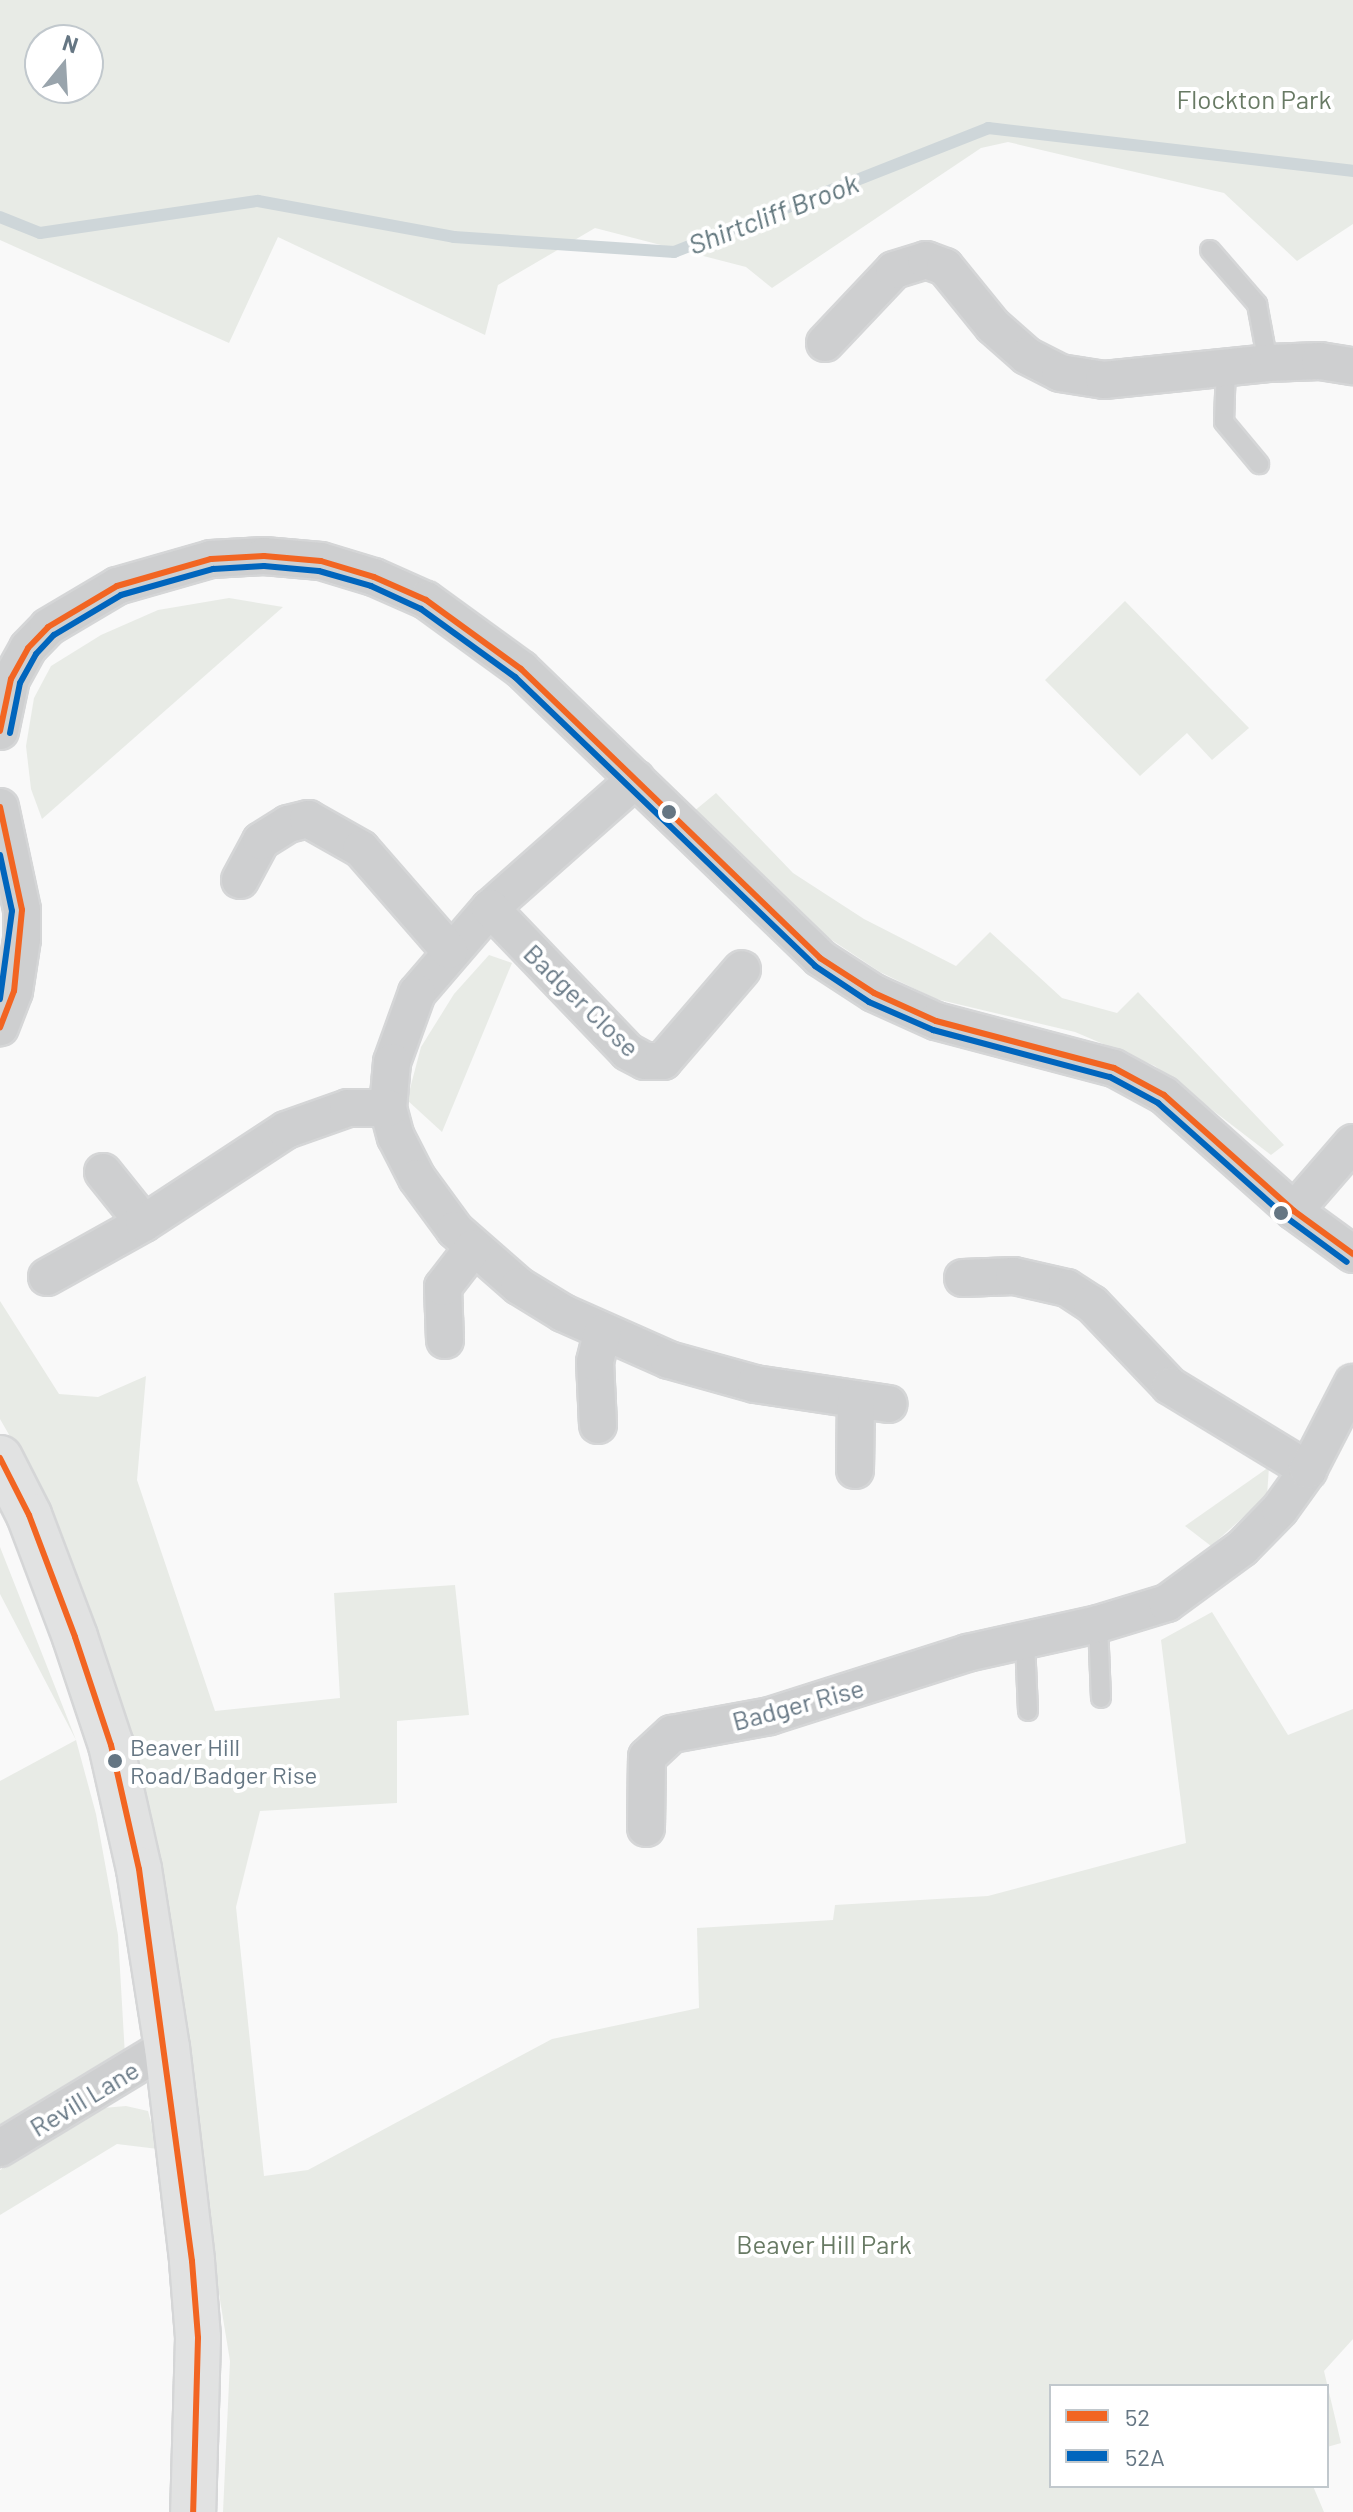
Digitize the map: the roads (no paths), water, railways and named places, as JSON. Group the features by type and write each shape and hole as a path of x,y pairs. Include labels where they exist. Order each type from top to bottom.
{"main road":[{"path":"0,1458 34,1529 111,1745 139,1869 167,2047 198,2338 193,2512"}],"street":[{"path":"825,343 894,270 926,260 945,267 993,326 1027,356 1060,373 1104,380 1268,363 1320,361 1353,366"},
{"path":"0,731 11,679 28,648 48,627 117,586 160,572 211,559 264,556 321,561 426,600 521,669 820,958 874,993 936,1021 1060,1051 1126,1075 1164,1095 1209,1131 1294,1211 1353,1254"},
{"path":"636,779 490,908 449,950 417,993 396,1040 388,1108 417,1178 473,1248 519,1286 602,1333 669,1360 755,1384 872,1403 855,1470"},
{"path":"0,807 22,910 0,1027"},
{"path":"240,880 261,841 288,824 308,819 361,849 449,950"},
{"name":"Badger Close","path":"490,908 628,1052 645,1061 663,1061 742,969"},
{"path":"47,1277 144,1223 286,1130 348,1108 388,1108"},
{"path":"1294,1211 1353,1143"},
{"path":"103,1172 144,1223"},
{"path":"445,1340 443,1287 473,1248"},
{"path":"963,1278 1014,1276 1067,1288 1092,1304 1170,1386 1308,1470"},
{"path":"598,1425 595,1362 602,1333"},
{"name":"Badger Rise","path":"646,1828 647,1757 672,1734 770,1716 967,1653 1098,1624 1167,1603 1218,1566 1280,1509 1308,1470 1353,1383"},
{"name":"Revill Lane","path":"0,2148 167,2047"}],"lane":[{"path":"1210,250 1257,304 1268,363"},
{"path":"1226,367 1224,422 1259,464"},
{"path":"1098,1624 1101,1698"},
{"path":"1025,1642 1028,1711"}],"waterway":[{"name":"Shirtcliff Brook","path":"0,217 40,233 258,201 454,237 674,252 988,128 1353,171"}],"place":[{"name":"Beaver Hill Road/Badger Rise","path":"115,1761"}],"park label":[{"name":"Flockton Park","path":"1254,99"},
{"name":"Beaver Hill Park","path":"824,2244"}]}
